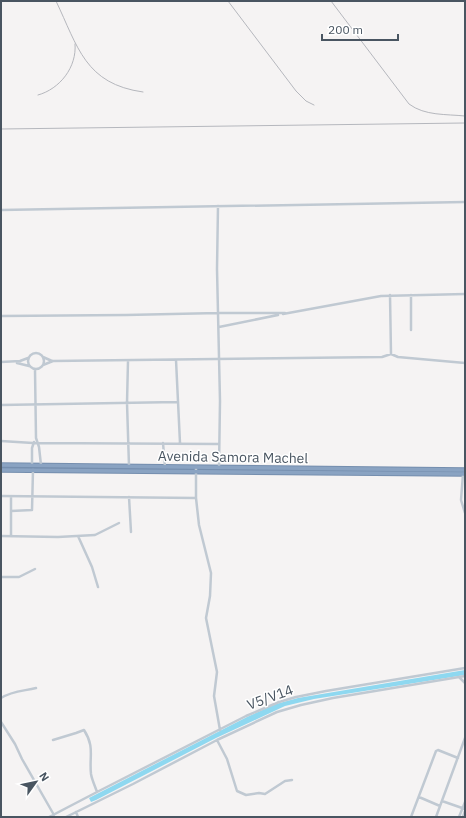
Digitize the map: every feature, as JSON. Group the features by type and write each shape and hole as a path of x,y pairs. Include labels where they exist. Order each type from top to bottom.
{"highway":[{"name":"Avenida Samora Machel","path":"1,465 464,472"},
{"path":"19,465 19,470"},
{"name":"Avenida Samora Machel","path":"1,470 196,469 464,472"}],"street":[{"path":"1,210 465,202"},
{"path":"218,206 219,468"},
{"path":"218,327 285,313 390,295 465,294"},
{"path":"390,295 390,354"},
{"path":"411,295 411,330"},
{"path":"1,316 285,313"},
{"path":"13,362 20,361 35,353 53,361 382,357 390,354 398,357 465,363"},
{"path":"29,357 29,366"},
{"path":"43,357 43,365"},
{"path":"176,360 180,443"},
{"path":"35,370 40,369 43,365 53,361"},
{"path":"128,361 127,403 129,466"},
{"path":"1,362 22,363 35,370"},
{"path":"35,370 36,438 41,465"},
{"path":"1,405 177,402"},
{"path":"32,465 32,448 36,438"},
{"path":"1,440 33,443 219,444"},
{"path":"163,443 165,467"},
{"path":"196,469 196,498 200,534 211,573 210,596 206,618 217,672 214,696 220,730"},
{"path":"11,511 32,510 34,470"},
{"path":"464,472 462,500 465,513"},
{"path":"1,496 196,498"},
{"path":"11,497 11,536"},
{"path":"130,497 131,532"},
{"path":"1,536 95,535 119,523"},
{"path":"78,536 92,567 98,587"},
{"path":"1,577 19,577 35,569"},
{"name":"V5/V14","path":"49,817 272,705 296,697 465,668"},
{"path":"66,817 217,740 278,712 301,705 361,693 465,676"},
{"path":"459,677 465,683"},
{"path":"1,698 12,692 36,688"},
{"path":"2,724 54,815"},
{"path":"53,740 84,730 92,753 92,776 97,792"},
{"path":"436,817 465,738"},
{"path":"217,740 225,754 232,772 236,789 240,793 246,795 259,793 265,794 285,781 292,780"},
{"path":"412,817 436,751 438,750 458,758"},
{"path":"419,797 440,806"},
{"path":"442,801 464,809"},
{"path":"463,817 465,802"},
{"path":"459,817 464,809"},
{"path":"76,812 78,817"}],"water":[{"path":"465,670 465,675 314,699 285,706 216,738 96,800 91,802 89,798 247,717 276,704 298,698"}],"railway":[{"path":"56,1 78,48 86,61 96,72 108,81 124,88 143,92"},
{"path":"228,1 296,91 306,101 314,105"},
{"path":"331,1 409,104 429,113 465,116"},
{"path":"38,95 53,88 66,76 73,61 75,44"},
{"path":"1,129 465,123"}]}
